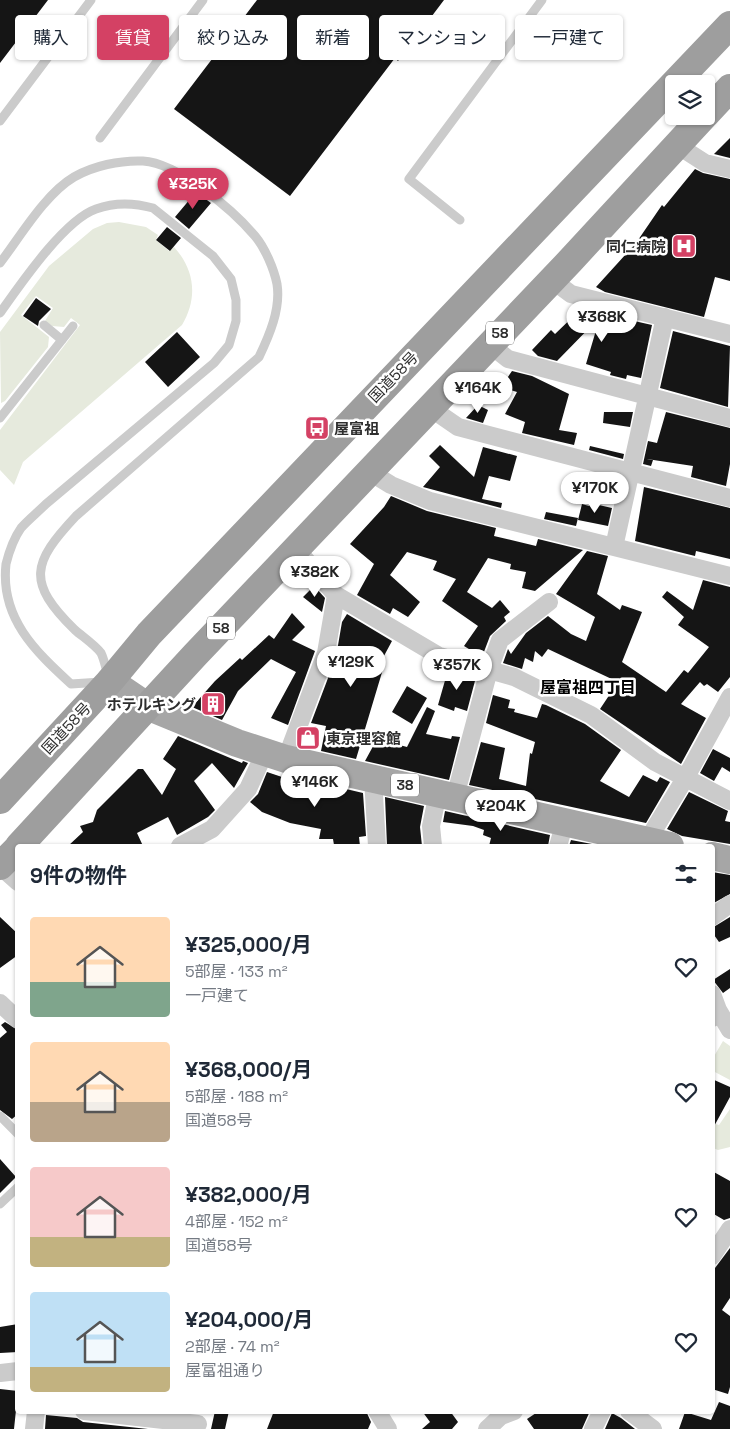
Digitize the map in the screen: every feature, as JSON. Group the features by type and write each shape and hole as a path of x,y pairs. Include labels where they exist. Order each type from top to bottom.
{"highway":[{"name":"国道58号","path":"0,800 110,681 149,634 730,25"},
{"name":"58","path":"715,104 730,88"},
{"name":"58","path":"26,844 147,706 370,472 429,407 552,280 696,125"},
{"name":"58","path":"0,866 15,853"}],"main road":[{"name":"38","path":"110,681 147,706 192,726 276,756 447,795 562,834 658,843"},
{"path":"715,857 730,860"}],"street":[{"path":"677,145 705,163 730,169"},
{"path":"552,280 571,294 730,334"},
{"path":"614,547 632,472 664,317"},
{"path":"489,344 508,359 730,418"},
{"path":"429,407 458,427 730,498"},
{"path":"370,472 390,485 430,501 730,576"},
{"path":"296,550 336,595 439,656 514,677 591,715 654,762 730,801"},
{"path":"184,844 212,829 276,756 326,653 336,595"},
{"path":"433,844 431,826 447,795 500,640 550,602"},
{"path":"658,843 686,777 730,697"},
{"path":"373,778 377,844"},
{"path":"0,866 15,879"},
{"path":"715,915 730,904"},
{"path":"0,1003 15,1017"},
{"path":"715,1008 730,1030"},
{"path":"715,1253 730,1229"},
{"path":"0,1373 15,1371"},
{"path":"34,1429 36,1414"},
{"path":"118,1414 198,1421"},
{"path":"379,1414 388,1429"},
{"path":"487,1429 501,1416 506,1414"},
{"path":"594,1429 601,1414"},
{"path":"633,1414 652,1429"}],"lane":[{"path":"0,120 91,0"},
{"path":"100,138 203,0"},
{"path":"460,220 408,179 542,0"},
{"path":"0,263 53,193 73,178 93,168 117,163 144,161 169,168 209,194 234,216 256,237 267,257 277,285 273,322 259,357 76,516 53,540 39,569 43,589 54,609 100,653 110,681 71,684 22,638 10,618 2,596 3,573 10,550 21,529 46,504 214,363 229,344 236,322 236,300 231,279 213,256 154,208 142,205 118,204 95,209 73,223 35,266 0,313"},
{"path":"44,325 62,340"},
{"path":"0,418 73,326"},
{"path":"0,1116 15,1131"},
{"path":"0,1204 15,1190"}],"shaded area":[{"path":"119,222 146,227 158,235 156,240 169,251 174,247 181,256 192,284 192,295 187,315 182,325 23,462 14,485 0,470 0,430 80,325 71,318 64,327 52,326 45,321 53,308 36,296 21,315 49,337 48,347 5,401 1,403 0,332 49,266 93,229 107,223"},
{"path":"723,1041 730,1046 730,1080 715,1072 715,1055"},
{"path":"730,1109 730,1147 718,1150 715,1149 715,1124 719,1125"}],"building":[{"path":"0,0 48,0 37,15 15,15 15,43 0,63"},
{"path":"257,0 444,0 433,15 379,15 379,60 393,60 290,196 174,109 211,60 287,60 287,15 246,15"},
{"path":"730,138 730,158 714,154"},
{"path":"695,169 703,173 730,179 730,281 715,277 704,317 605,292 596,287 636,243 662,205 664,207"},
{"path":"212,174 225,186 219,193 204,182"},
{"path":"196,192 211,203 189,229 175,217"},
{"path":"167,227 181,238 170,251 156,240"},
{"path":"36,298 51,309 39,321 38,326 23,316"},
{"path":"581,309 652,325 641,378 627,375 626,379 610,375 611,372 586,364 600,317 557,361 538,356 532,350 551,330 555,334"},
{"path":"673,331 730,346 728,407 660,388"},
{"path":"177,332 200,357 168,387 145,362"},
{"path":"512,371 532,376 569,394 559,430 577,433 574,445 522,433 525,422 505,414 517,392 501,387"},
{"path":"478,405 488,410 483,423 466,418"},
{"path":"604,412 633,412 630,427 603,423"},
{"path":"666,412 730,428 730,464 726,486 691,477 693,466 647,459 653,460 651,466 643,464 648,441 657,443"},
{"path":"440,445 474,477 483,447 517,456 510,481 489,476 482,499 502,503 501,508 423,487 440,467 429,456"},
{"path":"590,446 624,454 623,459 589,450"},
{"path":"644,487 730,508 730,559 696,551 695,556 635,541"},
{"path":"391,496 427,511 496,528 494,536 536,546 538,539 583,550 535,591 522,588 526,572 510,569 511,564 488,558 467,592 492,608 500,600 510,612 504,617 506,621 490,636 482,657 464,646 478,626 442,601 456,579 433,570 437,561 407,552 390,575 420,602 408,617 393,608 390,614 357,595 374,564 350,544 384,507"},
{"path":"590,503 612,508 608,526 578,520 582,504 589,506"},
{"path":"546,512 578,518 576,526 544,519"},
{"path":"587,551 608,556 597,594 620,610 622,605 642,612 622,662 666,692 684,670 688,673 709,647 678,625 684,617 662,597 667,591 693,610 703,580 730,587 730,677 718,692 707,684 704,686 700,682 681,704 706,718 681,764 600,709 618,682 548,649 542,657 535,651 533,662 525,658 522,669 503,663 508,649 511,654 526,633 548,616 571,634 586,641 595,617 556,594"},
{"path":"314,586 325,598 322,612 303,597"},
{"path":"292,613 305,627 292,640 315,651 288,725 271,718 296,672 271,659 238,691 222,720 192,707 215,681 240,658 242,660 269,635 274,639"},
{"path":"347,614 392,641 378,667 383,669 356,759 321,751 326,726 311,723 336,657 342,622"},
{"path":"448,670 476,677 467,711 455,707 454,711 438,705"},
{"path":"407,686 427,698 412,724 392,712"},
{"path":"493,695 510,700 508,708 515,709 514,712 537,718 542,704 546,705 585,724 621,750 600,781 629,797 643,775 657,782 660,777 670,782 646,823 469,785 481,742 505,748 499,779 526,786 530,753 532,754 535,742 486,723"},
{"path":"427,707 435,711 426,734 451,739 452,736 460,737 449,780 365,761 377,739 407,747"},
{"path":"178,736 242,763 243,761 248,763 234,788 212,763 194,781 215,810 208,817 177,835 168,817 137,833 142,844 70,844 83,832 80,826 93,822 97,810 138,769 143,769 162,795 176,769 163,759"},
{"path":"713,749 730,758 730,772 722,767 714,781 700,773"},
{"path":"267,772 294,781 312,781 363,793 366,836 359,837 360,844 334,844 333,839 319,839 321,829 290,823 262,812 250,802 258,794"},
{"path":"689,792 728,811 725,821 730,822 730,844 682,836 667,829"},
{"path":"385,797 424,806 420,827 422,844 387,844"},
{"path":"445,811 550,835 548,844 490,844 491,838 483,835 484,830 473,826 443,822"},
{"path":"571,840 592,844 570,844"},
{"path":"715,872 730,875 730,894 715,902"},
{"path":"0,917 15,931 15,957 0,968"},
{"path":"730,917 730,937 719,942 715,936 715,926"},
{"path":"730,969 730,988 723,993 715,983 715,979"},
{"path":"5,1022 15,1028 15,1116 12,1119 0,1110 0,1038 7,1032 1,1025"},
{"path":"715,1080 730,1087 730,1097 715,1124"},
{"path":"0,1159 15,1178 0,1193"},
{"path":"715,1173 730,1181 730,1218 724,1220 715,1215"},
{"path":"730,1248 730,1298 722,1310 730,1316 730,1387 728,1394 715,1390 715,1268"},
{"path":"15,1324 15,1352 0,1353 0,1327"},
{"path":"0,1389 15,1391 14,1429 0,1429"},
{"path":"719,1402 730,1406 730,1429 679,1429 684,1414 692,1414 711,1420"},
{"path":"214,1414 228,1414 225,1429 211,1429"},
{"path":"273,1414 367,1414 371,1422 368,1429 267,1429"},
{"path":"424,1414 452,1414 458,1422 452,1429 422,1429 430,1422"},
{"path":"534,1414 589,1414 582,1429 534,1429 527,1419"},
{"path":"612,1414 614,1414 635,1429 605,1429"},
{"path":"46,1415 77,1418 83,1422 148,1429 45,1429"}],"place":[{"name":"同仁病院","path":"684,246"},
{"name":"屋富祖","path":"317,428"},
{"name":"ホテルキング","path":"213,704"},
{"name":"東京理容館","path":"308,738"}],"district":[{"name":"屋富祖四丁目","path":"588,687"}]}
